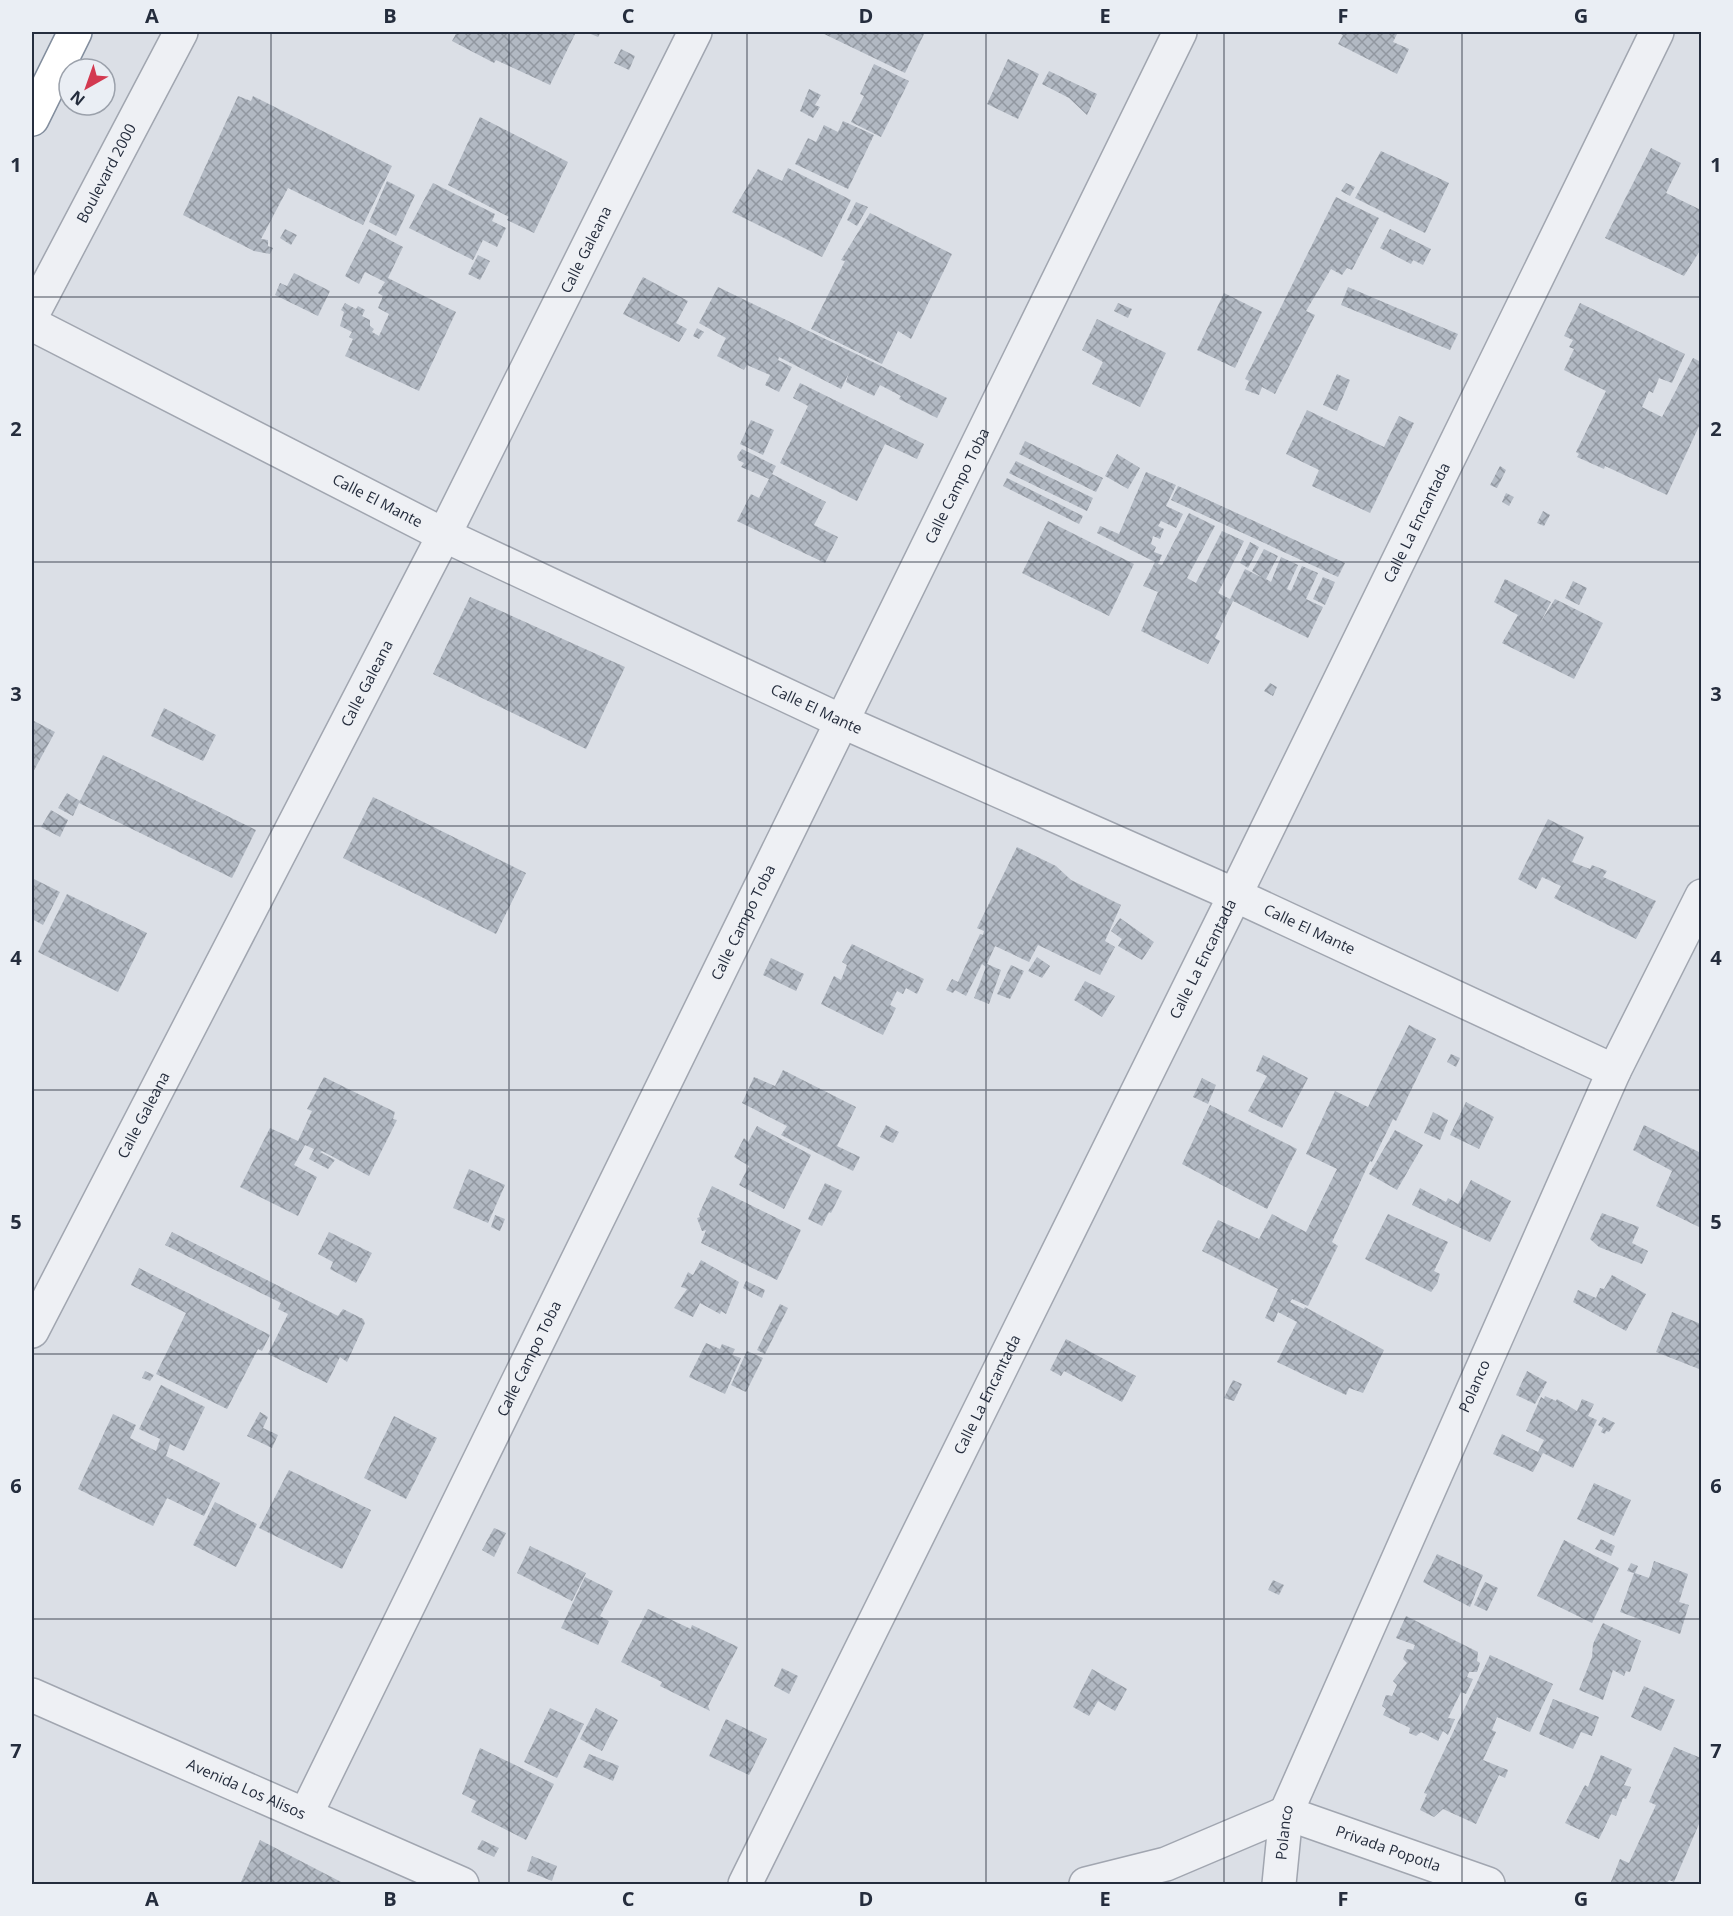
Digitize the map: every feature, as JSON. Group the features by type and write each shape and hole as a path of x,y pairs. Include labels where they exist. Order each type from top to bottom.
{"highway":[{"path":"32,119 75,32"}],"street":[{"name":"Boulevard 2000","path":"32,315 181,32"},
{"name":"Calle Galeana","path":"32,1331 444,535 695,32"},
{"name":"Calle Campo Toba","path":"306,1814 1180,32"},
{"name":"Calle La Encantada","path":"745,1884 1235,895 1657,32"},
{"name":"Calle El Mante","path":"32,324 444,535 841,721 1235,895 1614,1071"},
{"name":"Polanco","path":"1279,1884 1287,1813 1614,1071 1701,896"},
{"name":"Avenida Los Alisos","path":"32,1695 462,1884"},
{"path":"1086,1884 1166,1864 1287,1813"},
{"name":"Privada Popotla","path":"1287,1813 1488,1884"}],"building":[{"path":"457,32 576,32 550,85 496,60 494,63 452,41"},
{"path":"586,32 601,32 598,37"},
{"path":"820,32 925,32 905,73"},
{"path":"1336,32 1398,32 1393,42 1409,49 1397,74 1338,44 1343,35"},
{"path":"621,49 635,56 629,70 614,63"},
{"path":"1008,59 1039,74 1018,119 987,104"},
{"path":"874,64 909,81 881,137 851,122 864,96 860,94"},
{"path":"1049,71 1097,94 1087,115 1069,98 1042,84"},
{"path":"809,89 821,95 815,105 820,107 813,118 800,111"},
{"path":"238,96 251,101 253,96 392,166 363,225 288,188 261,239 268,240 268,246 273,248 270,254 254,251 183,215"},
{"path":"480,117 568,162 534,233 507,220 509,217 448,185"},
{"path":"843,121 874,135 848,189 795,164 808,138 816,142 824,125 838,132"},
{"path":"1651,148 1681,163 1666,193 1701,210 1701,249 1684,276 1605,238"},
{"path":"1381,151 1449,183 1425,233 1355,198"},
{"path":"788,168 851,200 822,257 732,212 758,169 782,181"},
{"path":"387,181 415,195 396,236 369,222"},
{"path":"433,183 495,214 492,221 506,228 497,247 483,240 473,260 409,228"},
{"path":"1346,183 1355,187 1350,196 1341,191"},
{"path":"1336,197 1379,218 1352,270 1347,268 1342,275 1331,269 1306,311 1315,315 1275,394 1262,387 1259,395 1245,390 1249,381 1245,379"},
{"path":"856,202 868,207 857,226 847,220"},
{"path":"870,213 952,254 911,339 898,331 882,364 811,329 845,261 841,260"},
{"path":"285,229 297,235 291,245 280,238"},
{"path":"369,229 403,247 388,278 456,312 419,391 345,356 353,339 349,337 352,332 340,326 344,312 341,310 345,303 356,309 358,306 365,310 362,316 370,320 370,326 374,329 372,332 379,336 389,314 378,308 383,296 378,293 385,282 365,272 359,284 345,276"},
{"path":"1390,229 1431,249 1423,265 1413,260 1411,264 1380,248"},
{"path":"478,255 490,261 480,280 468,274"},
{"path":"294,273 330,291 318,316 275,295 280,283 287,286"},
{"path":"643,277 688,301 676,323 687,329 679,342 623,314"},
{"path":"718,287 947,398 937,418 899,399 901,396 880,385 874,396 846,382 849,373 841,389 779,357 778,360 792,367 779,392 765,385 770,375 747,365 744,370 717,356 726,338 699,323"},
{"path":"1348,287 1458,334 1450,350 1341,305"},
{"path":"1224,293 1262,312 1235,368 1197,350"},
{"path":"1118,303 1132,309 1128,318 1114,311"},
{"path":"1580,303 1685,354 1672,383 1659,378 1653,393 1649,391 1642,407 1662,417 1693,358 1701,362 1701,422 1667,495 1605,466 1604,469 1577,457 1579,454 1576,452 1606,391 1564,370 1574,349 1569,347 1573,340 1564,336"},
{"path":"1097,319 1166,353 1140,407 1092,384 1103,362 1082,350"},
{"path":"697,328 704,332 699,339 693,336"},
{"path":"1337,374 1350,380 1337,411 1323,405"},
{"path":"800,383 924,444 917,459 885,444 857,501 780,463 808,406 793,398"},
{"path":"1307,410 1384,447 1399,416 1414,423 1370,513 1312,486 1319,470 1286,454"},
{"path":"751,420 774,430 763,455 740,444"},
{"path":"1025,441 1103,478 1096,492 1019,454"},
{"path":"742,449 776,466 772,474 826,502 814,525 838,537 825,563 737,521 751,494 759,498 769,479 741,467 744,463 738,460 737,456"},
{"path":"1117,454 1140,468 1128,489 1105,476"},
{"path":"1016,461 1093,498 1087,511 1009,473"},
{"path":"1500,466 1506,470 1497,488 1490,485"},
{"path":"1146,472 1176,485 1166,506 1183,514 1176,528 1161,521 1158,526 1164,529 1160,539 1153,536 1151,544 1156,547 1154,552 1162,555 1158,564 1162,565 1189,513 1215,526 1187,578 1196,583 1222,531 1244,541 1218,593 1230,599 1245,569 1263,578 1252,571 1264,549 1278,556 1266,579 1271,582 1281,557 1298,565 1287,589 1291,591 1302,566 1318,573 1306,599 1323,607 1308,638 1233,601 1215,638 1220,641 1208,664 1141,631 1158,592 1143,586 1155,562 1097,533 1100,526 1119,534"},
{"path":"1007,478 1083,516 1079,524 1003,486"},
{"path":"1178,486 1345,563 1338,577 1171,500"},
{"path":"1506,493 1514,497 1509,506 1502,502"},
{"path":"1543,511 1550,515 1544,526 1537,523"},
{"path":"1048,521 1134,564 1109,616 1022,573"},
{"path":"1250,542 1259,547 1248,568 1240,563"},
{"path":"1323,577 1335,582 1325,605 1313,599"},
{"path":"1505,579 1551,602 1540,623 1555,599 1603,623 1574,679 1502,643 1518,615 1494,602"},
{"path":"1573,581 1587,588 1579,605 1565,598"},
{"path":"470,597 625,667 586,749 433,674"},
{"path":"1270,683 1277,687 1273,696 1264,691"},
{"path":"164,708 216,735 203,761 151,736"},
{"path":"32,720 55,732 32,774"},
{"path":"103,755 256,830 232,878 79,803 73,816 58,808 67,793 80,801"},
{"path":"373,797 526,873 496,934 343,858"},
{"path":"51,810 68,820 60,837 41,827"},
{"path":"1548,819 1584,837 1572,862 1590,869 1592,865 1607,871 1603,877 1656,901 1636,939 1554,898 1561,886 1542,877 1536,889 1518,879"},
{"path":"1017,847 1056,866 1071,880 1121,905 1105,941 1115,947 1100,975 1038,945 1029,962 995,946 987,964 1001,970 989,1004 974,998 986,967 982,964 966,996 955,990 953,993 946,990 952,979 958,982 980,934 983,935 984,931 977,928"},
{"path":"32,878 60,892 43,925 32,919"},
{"path":"67,894 147,933 118,992 38,952"},
{"path":"1120,918 1154,942 1142,960 1118,946 1122,939 1111,931"},
{"path":"852,944 924,979 917,994 906,988 903,994 897,991 890,1005 896,1008 883,1035 821,1004 834,976 841,980 847,965 842,962"},
{"path":"1037,957 1050,966 1042,978 1028,971"},
{"path":"771,958 804,974 796,991 763,975"},
{"path":"1011,965 1024,971 1010,999 997,994"},
{"path":"1085,981 1115,996 1102,1017 1074,1000"},
{"path":"1409,1025 1436,1039 1396,1121 1393,1119 1372,1162 1370,1161 1332,1242 1338,1246 1308,1306 1292,1299 1290,1302 1304,1309 1305,1307 1384,1350 1363,1393 1349,1388 1346,1395 1277,1362 1297,1322 1278,1312 1274,1322 1265,1318 1278,1289 1202,1251 1218,1220 1259,1239 1272,1214 1306,1232 1337,1169 1306,1154 1335,1091 1368,1107"},
{"path":"1451,1054 1460,1058 1456,1067 1447,1062"},
{"path":"1263,1055 1308,1078 1282,1128 1248,1111 1267,1076 1256,1071"},
{"path":"783,1070 856,1107 837,1146 860,1157 853,1171 781,1135 787,1126 742,1103 754,1077 775,1086"},
{"path":"324,1077 395,1112 393,1119 397,1120 369,1176 322,1151 320,1152 335,1160 328,1169 309,1159 314,1149 305,1145 294,1165 317,1177 298,1216 240,1187 270,1128 298,1141 312,1111 307,1109"},
{"path":"1202,1078 1216,1085 1208,1104 1193,1097"},
{"path":"1466,1102 1494,1117 1479,1149 1450,1135"},
{"path":"1210,1105 1297,1149 1267,1209 1182,1164"},
{"path":"1433,1112 1448,1120 1440,1140 1424,1133"},
{"path":"886,1125 899,1132 893,1143 880,1137"},
{"path":"1644,1125 1701,1153 1701,1228 1656,1206 1672,1171 1633,1150"},
{"path":"757,1126 811,1155 784,1209 739,1185 749,1166 734,1157 744,1138 748,1142"},
{"path":"1395,1130 1423,1145 1397,1190 1369,1174"},
{"path":"469,1169 505,1185 488,1223 453,1208"},
{"path":"1471,1180 1511,1201 1490,1242 1412,1205 1420,1188 1446,1202 1448,1198 1458,1204"},
{"path":"825,1183 842,1191 822,1226 808,1219"},
{"path":"712,1186 801,1230 777,1280 701,1243 706,1230 702,1231 697,1218 700,1217 699,1214"},
{"path":"1602,1213 1639,1227 1632,1243 1648,1251 1642,1264 1599,1247 1590,1239"},
{"path":"1388,1214 1448,1242 1434,1271 1440,1274 1431,1292 1365,1259"},
{"path":"495,1215 505,1219 500,1231 491,1227"},
{"path":"172,1232 338,1316 343,1309 363,1319 365,1323 347,1362 340,1357 327,1383 268,1354 288,1314 278,1309 281,1303 165,1245"},
{"path":"329,1232 372,1253 356,1283 330,1269 333,1262 318,1254"},
{"path":"701,1260 739,1282 726,1314 721,1311 720,1314 700,1303 693,1317 674,1308 687,1289 681,1287 688,1272 693,1275"},
{"path":"139,1268 270,1335 262,1351 258,1349 227,1409 156,1374 186,1313 131,1285"},
{"path":"1612,1275 1646,1294 1626,1331 1573,1302 1578,1290 1596,1298 1600,1288 1604,1289"},
{"path":"746,1281 765,1290 762,1298 743,1288"},
{"path":"780,1304 788,1308 765,1354 757,1350"},
{"path":"1672,1312 1701,1324 1699,1369 1656,1352"},
{"path":"1066,1339 1136,1376 1122,1402 1064,1371 1061,1376 1050,1370"},
{"path":"706,1343 720,1349 722,1344 735,1349 732,1355 741,1358 725,1394 689,1377"},
{"path":"747,1351 763,1358 746,1392 731,1385"},
{"path":"145,1371 154,1375 150,1381 142,1378"},
{"path":"1527,1371 1547,1382 1535,1404 1516,1395"},
{"path":"1233,1380 1242,1384 1234,1401 1224,1398"},
{"path":"161,1385 205,1407 184,1451 170,1444 166,1456 220,1483 204,1516 167,1498 153,1526 78,1489 113,1414 136,1425 130,1438 156,1451 160,1439 139,1429"},
{"path":"1545,1396 1556,1401 1557,1399 1577,1411 1582,1399 1594,1404 1588,1416 1597,1420 1573,1468 1543,1453 1533,1472 1493,1454 1502,1434 1538,1452 1544,1440 1526,1431 1541,1397 1544,1399"},
{"path":"260,1412 268,1417 263,1428 278,1435 272,1448 247,1436"},
{"path":"394,1416 437,1438 406,1499 364,1478"},
{"path":"1603,1417 1615,1423 1605,1434 1601,1432 1603,1428 1598,1425"},
{"path":"289,1470 371,1510 342,1569 259,1528"},
{"path":"1594,1483 1631,1500 1614,1536 1577,1519"},
{"path":"215,1502 257,1524 236,1567 193,1545"},
{"path":"494,1528 506,1533 494,1557 482,1550"},
{"path":"1601,1539 1615,1546 1611,1556 1595,1549"},
{"path":"1564,1540 1619,1568 1592,1623 1537,1596"},
{"path":"530,1546 586,1573 572,1601 517,1573"},
{"path":"1437,1554 1483,1575 1470,1607 1423,1582"},
{"path":"1654,1561 1688,1574 1679,1602 1689,1605 1680,1634 1620,1612 1634,1573 1627,1571 1631,1563 1638,1566 1635,1573 1649,1578"},
{"path":"585,1577 613,1591 600,1616 609,1621 598,1645 561,1628"},
{"path":"1273,1580 1284,1585 1279,1595 1268,1590"},
{"path":"1485,1582 1498,1588 1487,1611 1474,1605"},
{"path":"648,1609 691,1629 692,1625 738,1647 708,1706 710,1711 660,1686 662,1682 621,1662"},
{"path":"1406,1616 1478,1652 1477,1661 1480,1663 1477,1672 1469,1672 1467,1677 1473,1679 1466,1694 1461,1692 1448,1718 1455,1719 1448,1735 1443,1731 1438,1741 1421,1732 1416,1736 1409,1733 1410,1728 1383,1715 1386,1709 1382,1706 1386,1695 1392,1696 1397,1685 1393,1681 1407,1663 1403,1659 1407,1649 1413,1650 1415,1645 1396,1638"},
{"path":"1603,1623 1641,1641 1630,1672 1626,1671 1624,1676 1613,1670 1603,1700 1579,1690 1592,1657 1593,1644"},
{"path":"1490,1655 1553,1684 1530,1732 1497,1717 1492,1730 1496,1732 1483,1760 1508,1770 1505,1778 1499,1775 1476,1824 1443,1809 1434,1817 1420,1810 1427,1794 1424,1793"},
{"path":"782,1668 798,1676 789,1694 774,1686"},
{"path":"1092,1669 1127,1689 1115,1711 1098,1701 1089,1716 1073,1707"},
{"path":"1644,1686 1675,1700 1661,1731 1631,1717"},
{"path":"1553,1699 1599,1717 1592,1736 1581,1732 1573,1749 1539,1734"},
{"path":"550,1708 584,1724 557,1778 524,1762"},
{"path":"596,1708 618,1720 602,1751 580,1739"},
{"path":"726,1719 767,1739 749,1775 709,1756"},
{"path":"1674,1747 1701,1758 1701,1825 1699,1824 1674,1882 1669,1880 1667,1884 1610,1884 1620,1859 1629,1863 1656,1805 1649,1802"},
{"path":"480,1748 554,1784 526,1840 471,1812 476,1801 462,1794"},
{"path":"589,1754 619,1766 613,1781 583,1767"},
{"path":"1601,1755 1632,1769 1624,1785 1631,1787 1626,1799 1623,1798 1616,1816 1611,1814 1599,1839 1565,1823 1585,1785 1588,1787"},
{"path":"260,1840 345,1884 240,1884"},
{"path":"482,1840 499,1848 494,1857 477,1849"},
{"path":"532,1856 557,1866 552,1881 527,1871"}]}
